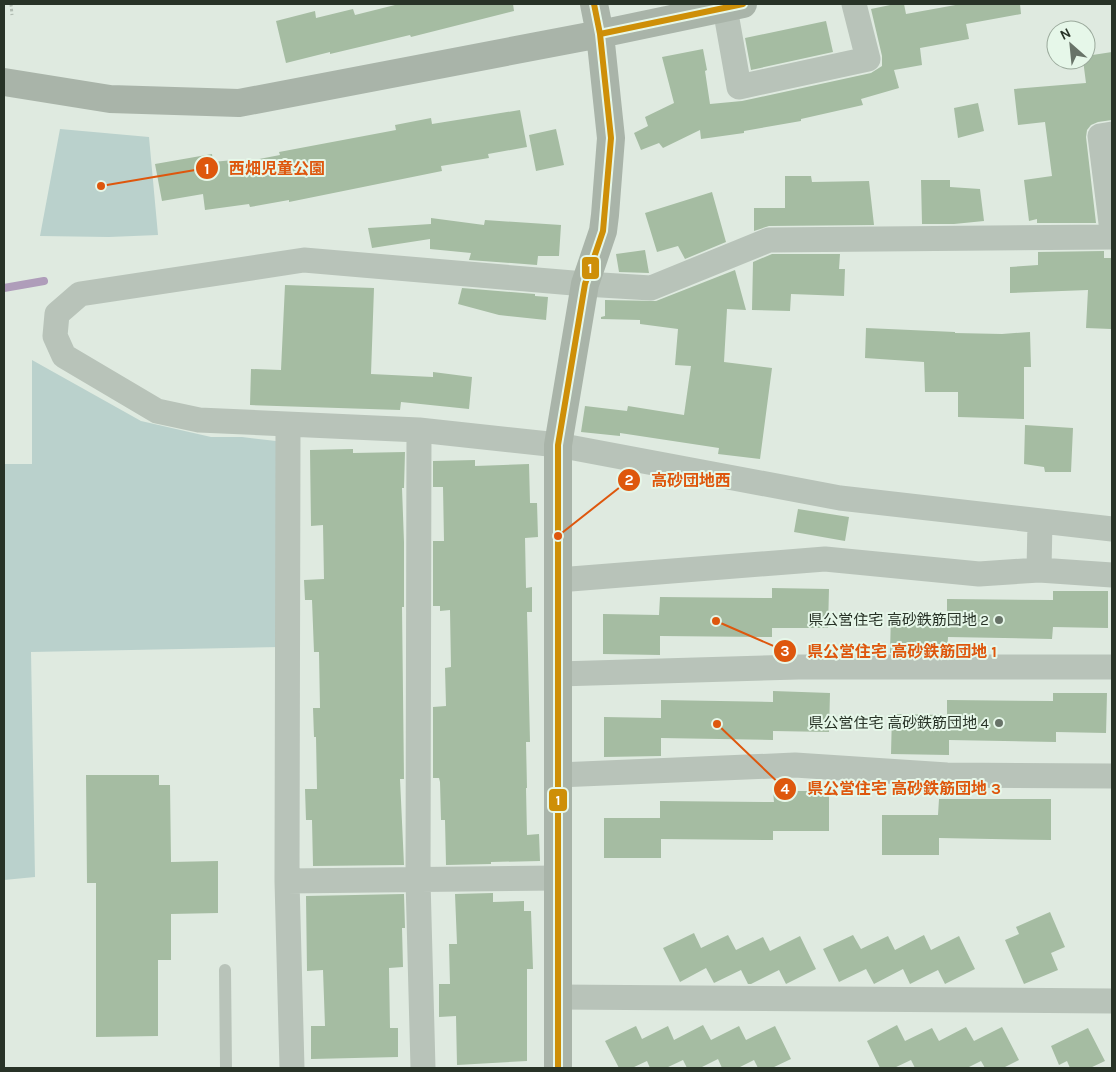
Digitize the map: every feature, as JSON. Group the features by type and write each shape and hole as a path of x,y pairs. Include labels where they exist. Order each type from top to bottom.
{"street":[{"path":"558,1068 558,445 585,284 603,231 611,138 600,34 594,4"},
{"path":"4,82 110,99 240,103 600,34 734,6 739,87 868,59 854,4"},
{"path":"1112,134 1100,136 1112,231"},
{"path":"1112,237 769,240 651,288 304,260 80,294 57,314 55,336 64,356 157,411 199,420 419,430 558,445 840,498 1112,529"},
{"path":"288,425 287,881 292,1068"},
{"path":"419,430 418,880 423,1068"},
{"path":"1038,570 1040,521"},
{"path":"558,580 825,559 979,574 1038,570 1112,575"},
{"path":"558,674 798,667 1112,667"},
{"path":"558,775 795,765 947,775 1112,776"},
{"path":"287,881 558,878"},
{"path":"558,997 1112,1001"}],"lane":[{"path":"225,970 226,1068"}],"path":[{"path":"11,4 12,15"}],"shaded area":[{"path":"60,129 149,137 158,235 109,237 40,236"},
{"path":"32,360 141,421 211,437 242,437 276,441 279,647 31,652 35,877 4,880 5,464 32,464"}],"building":[{"path":"399,4 513,4 514,11 411,37 410,35 286,63 276,21 315,11 316,18 353,9 355,15"},
{"path":"904,4 906,14 961,4 1020,4 1021,14 966,24 969,39 920,48 922,65 894,70 899,88 861,99 863,105 801,119 801,121 744,131 744,133 701,139 700,130 663,148 659,143 641,150 634,133 648,126 645,117 674,103 662,57 703,49 710,104 742,101 871,73 882,66 882,56 871,9"},
{"path":"826,21 833,52 751,70 745,38"},
{"path":"1112,52 1112,120 1091,125 1087,130 1086,137 1096,223 1037,223 1037,219 1029,221 1024,180 1052,176 1045,122 1018,125 1014,89 1086,83 1084,70 1096,70 1096,54"},
{"path":"978,103 984,131 958,138 954,108"},
{"path":"520,110 527,147 488,154 489,158 441,166 442,171 289,202 289,200 250,207 249,204 205,210 203,194 162,201 155,164 212,154 213,162 233,160 233,164 280,155 279,152 396,130 395,125 431,118 432,124"},
{"path":"556,129 564,165 536,171 529,135"},
{"path":"785,176 811,176 812,182 869,181 874,225 769,226 754,231 754,208 785,208"},
{"path":"921,180 950,180 950,187 980,189 984,221 954,224 922,224"},
{"path":"712,192 726,242 685,259 678,246 657,252 645,213"},
{"path":"431,218 484,225 485,220 561,225 559,256 538,256 537,265 469,260 471,253 430,249 430,239 372,248 368,228 431,224"},
{"path":"645,250 649,273 619,272 616,254"},
{"path":"1104,251 1104,258 1112,258 1111,329 1086,328 1088,290 1010,293 1010,267 1038,265 1038,252"},
{"path":"772,254 840,254 839,269 845,269 844,296 791,294 790,311 752,310 753,262"},
{"path":"735,270 746,310 727,309 724,362 772,368 760,459 718,454 719,448 620,433 620,436 581,432 585,406 627,411 628,406 684,415 691,366 675,365 678,329 640,324 640,320 601,319 601,317 605,316 605,300 656,301"},
{"path":"285,285 374,288 371,374 433,377 433,372 472,377 469,409 401,402 400,410 250,405 251,369 281,370"},
{"path":"462,288 535,294 535,296 548,297 546,320 499,315 458,304"},
{"path":"866,328 955,333 1002,334 1030,332 1031,367 1024,367 1024,419 958,417 958,392 925,392 924,362 865,358"},
{"path":"1025,425 1073,428 1071,472 1045,472 1044,467 1024,464"},
{"path":"353,449 353,453 405,452 404,488 402,488 404,542 404,607 402,607 404,779 400,779 404,865 313,866 312,820 306,820 305,789 317,789 316,737 314,737 313,708 320,708 319,652 314,652 312,600 305,600 304,580 324,579 323,525 311,526 310,450"},
{"path":"475,460 475,466 529,464 530,503 537,503 538,537 525,538 526,588 532,587 532,612 527,612 530,742 526,742 526,788 527,835 539,834 540,861 446,865 445,820 441,820 440,782 439,778 433,778 433,707 446,706 445,668 451,667 450,610 440,611 440,606 433,606 433,541 444,541 443,487 433,487 433,461"},
{"path":"798,509 849,517 845,541 794,532"},
{"path":"772,588 829,589 828,628 772,628 772,637 660,636 660,655 603,654 603,614 659,615 660,597 772,598"},
{"name":"県公営住宅 高砂鉄筋団地 2","path":"1053,591 1108,591 1108,628 1053,627 1052,639 948,637 947,653 890,653 891,613 947,614 947,599 1053,600"},
{"path":"773,691 830,693 829,732 773,731 773,740 661,738 661,756 604,757 604,717 661,718 661,700 773,702"},
{"name":"県公営住宅 高砂鉄筋団地 4","path":"1053,693 1107,693 1106,733 1056,732 1056,742 949,740 949,755 891,754 892,714 947,715 947,700 1053,701"},
{"path":"86,775 159,775 159,785 170,785 171,862 218,861 218,913 171,914 171,960 158,960 158,1036 96,1037 96,883 87,883"},
{"path":"773,791 829,791 829,831 773,831 773,840 661,839 661,858 604,858 604,818 660,818 660,801 774,802"},
{"path":"939,799 1051,799 1051,840 939,838 939,855 882,855 882,815 938,815"},
{"path":"493,893 493,902 524,901 524,911 531,911 533,969 527,969 527,1061 457,1065 456,1016 439,1017 439,984 450,984 449,944 457,944 455,894"},
{"path":"404,894 405,928 402,928 403,967 389,968 390,1028 398,1028 398,1057 311,1059 311,1026 325,1026 323,970 307,971 306,896"},
{"path":"1050,912 1065,947 1051,953 1058,970 1024,984 1005,940 1019,934 1016,927"},
{"path":"694,933 701,948 728,935 736,950 763,937 770,951 800,936 816,969 786,984 779,970 751,984 748,984 741,970 714,983 706,968 680,982 663,948"},
{"path":"853,935 861,949 888,936 895,950 924,935 931,950 959,936 975,969 945,984 938,970 910,984 903,969 874,984 866,969 839,982 823,949"},
{"path":"703,1025 711,1040 739,1026 746,1040 775,1026 791,1059 772,1068 758,1068 754,1060 738,1068 722,1068 718,1059 700,1068 687,1068 683,1060 666,1068 650,1068 647,1061 632,1068 619,1068 605,1041 636,1026 642,1039 668,1026 674,1040"},
{"path":"897,1025 905,1041 932,1028 939,1041 966,1027 974,1041 1002,1027 1019,1060 1003,1068 985,1068 981,1061 967,1068 915,1068 911,1060 894,1068 880,1068 867,1041"},
{"path":"1088,1028 1105,1061 1090,1068 1070,1068 1067,1061 1059,1065 1051,1046"}],"waterway":[{"path":"4,288 44,281"}],"transit line":[{"name":"1","path":"558,1068 558,445 585,284 603,231 611,138 600,34 594,4"},
{"name":"1","path":"600,34 743,4"}],"place":[{"name":"西畑児童公園","path":"101,186"},
{"name":"高砂団地西","path":"558,536"},
{"name":"県公営住宅 高砂鉄筋団地 2","path":"999,620"},
{"name":"県公営住宅 高砂鉄筋団地 1","path":"716,621"},
{"name":"県公営住宅 高砂鉄筋団地 4","path":"999,723"},
{"name":"県公営住宅 高砂鉄筋団地 3","path":"717,724"}]}
